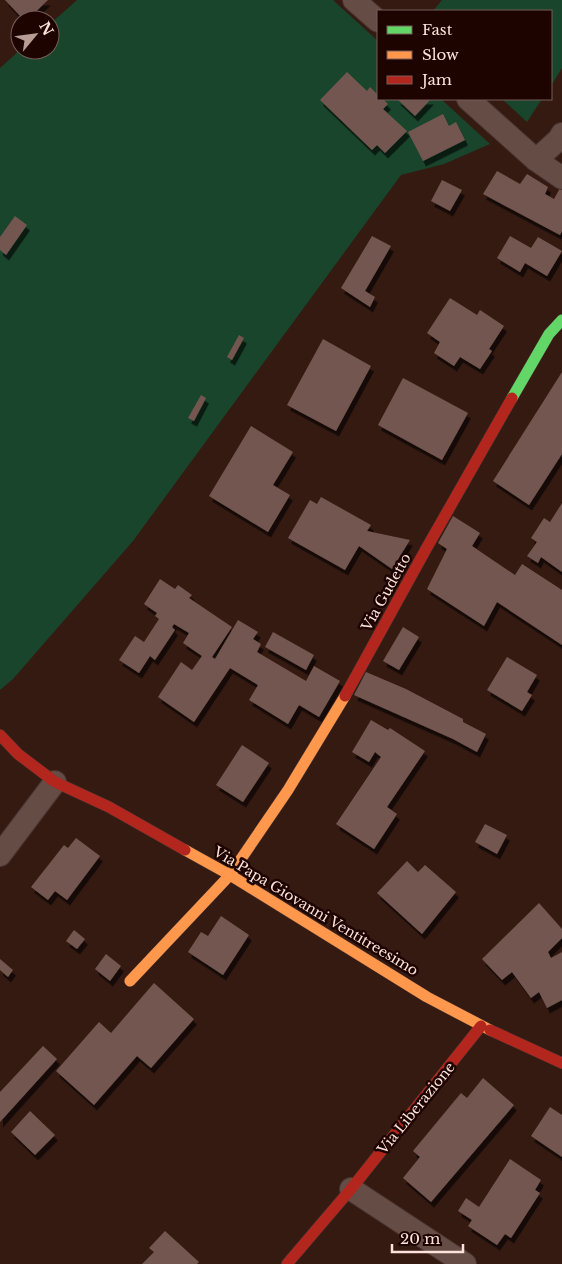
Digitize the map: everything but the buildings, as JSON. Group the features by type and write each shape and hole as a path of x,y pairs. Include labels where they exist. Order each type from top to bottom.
{"street":[{"path":"354,0 377,20"},
{"path":"469,100 536,160 562,178"},
{"path":"536,160 562,134"},
{"name":"Via Gudetto","path":"130,981 230,875 288,790 342,702 426,549 549,334 562,320"},
{"name":"Via Papa Giovanni Ventitreesimo","path":"0,735 18,754 55,782 109,807 230,875 427,997 481,1026 562,1064"},
{"path":"0,855 55,782"},
{"name":"Via Liberazione","path":"287,1264 351,1189 481,1026"},
{"path":"351,1189 465,1264"}],"green space":[{"path":"77,0 333,0 377,40 377,100 442,100 490,144 444,164 401,175 133,541 13,679 0,690 0,68 10,59 60,60 60,15"},
{"path":"442,0 562,0 562,68 552,84 552,10 434,10"},
{"path":"503,100 541,100 527,122"}],"traffic: fast":[{"path":"512,398 549,334 562,320"}],"traffic: slow":[{"path":"130,981 230,875 288,790 345,696"},
{"path":"185,850 230,875 427,997 490,1030"}],"traffic: jam":[{"path":"345,696 512,398"},
{"path":"0,735 18,754 55,782 109,807 185,850"},
{"path":"287,1264 351,1189 481,1026"},
{"path":"490,1030 562,1063"}]}
